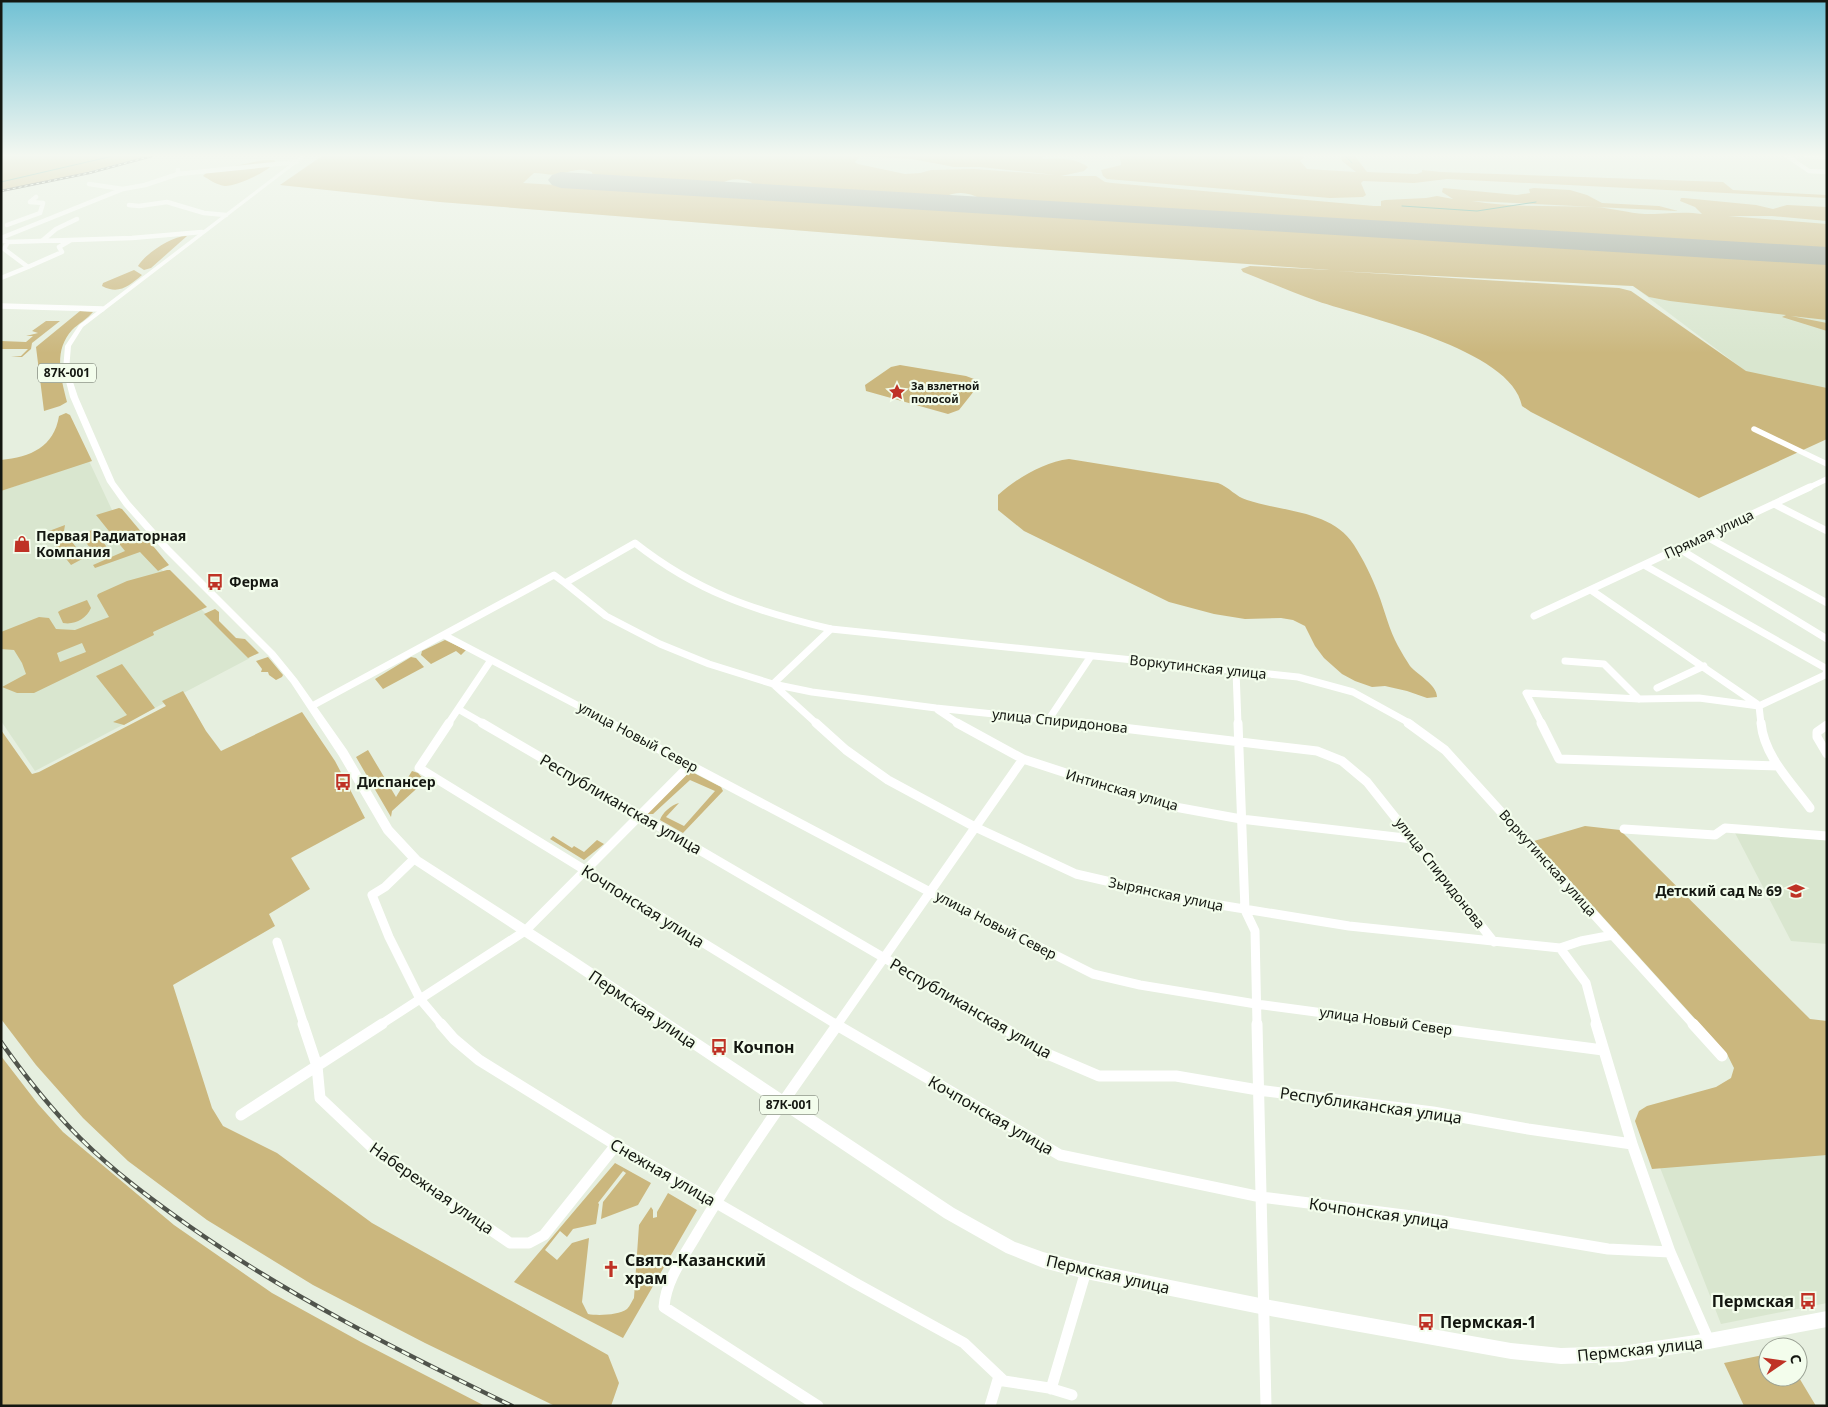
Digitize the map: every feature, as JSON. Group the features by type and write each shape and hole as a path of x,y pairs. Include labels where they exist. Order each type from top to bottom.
{"main road":[{"name":"Пермская улица","path":"217,222 102,309 76,332 68,346 66,360 68,380 111,482 127,504 168,550 272,654 312,706 345,756 388,830 414,859 525,930 977,1230 1011,1248 1043,1260 1086,1271 1265,1307 1511,1351 1561,1356 1622,1354 1709,1341 1827,1319"}],"street":[{"path":"1,239 41,222"},
{"path":"43,240 56,229 71,222"},
{"path":"4,225 25,228"},
{"path":"1,245 8,242 202,232"},
{"path":"1,239 8,242"},
{"path":"1,278 56,256 62,252 59,247 72,240"},
{"path":"8,242 4,249 28,267"},
{"path":"1,306 102,309"},
{"path":"1754,429 1827,464"},
{"name":"Прямая улица","path":"1534,616 1827,479"},
{"path":"1774,504 1827,531"},
{"path":"1705,536 1827,603"},
{"name":"Воркутинская улица","path":"565,583 635,543 678,575 722,598 782,618 831,629 1298,677 1353,692 1414,726 1446,750 1722,1056"},
{"path":"1678,548 1827,638"},
{"path":"1644,565 1826,673"},
{"path":"312,706 554,575 565,583"},
{"name":"улица Спиридонова","path":"565,583 606,616 660,644 709,664 773,684 812,692 936,708 1317,750 1342,761 1367,782 1494,942"},
{"path":"1591,590 1704,666 1758,706 1762,737 1778,766 1810,808"},
{"path":"773,684 831,629"},
{"name":"улица Новый Север","path":"444,635 930,892 1093,974 1140,985 1256,1004 1603,1050"},
{"path":"1048,719 1091,656"},
{"path":"458,709 491,660"},
{"path":"1565,661 1604,664 1639,699"},
{"path":"1657,688 1704,666"},
{"path":"1236,671 1245,910 1255,931 1266,1406"},
{"path":"1778,766 1559,759 1526,693 1639,699 1699,698 1758,706 1826,673"},
{"name":"Зырянская улица","path":"773,684 846,750 888,780 975,827 1076,874 1161,894 1245,910 1349,926 1560,948 1581,941 1613,935"},
{"name":"Интинская улица","path":"936,708 962,726 1023,759 1164,805 1241,819 1413,839"},
{"name":"Кочпонская улица","path":"458,709 419,768 837,1025 1060,1155 1261,1197 1412,1216 1608,1249 1670,1252"},
{"name":"Республиканская улица","path":"458,709 986,1016 1038,1050 1099,1076 1176,1076 1258,1090 1433,1112 1528,1129 1632,1144"},
{"path":"1827,725 1817,732 1817,737 1827,754"},
{"path":"818,1406 664,1307 664,1293 716,1202 784,1101 1023,759"},
{"path":"241,1115 525,930 690,765"},
{"path":"1624,829 1715,835 1725,828 1827,836"},
{"name":"Снежная улица","path":"414,859 385,887 372,895 389,937 420,999 454,1039 480,1060 616,1145 964,1343 1004,1381 1051,1389 1072,1395"},
{"name":"Набережная улица","path":"277,942 317,1066 320,1098 377,1152 510,1243 529,1244 544,1234 616,1145"},
{"path":"1560,948 1586,983 1603,1050 1632,1144 1670,1252 1709,1341"},
{"path":"1051,1389 1086,1271"},
{"path":"990,1406 999,1376"}],"shaded area":[{"path":"688,222 1827,222 1827,422 1768,388 1633,286 1336,270"},
{"path":"688,222 1161,222 1827,262 1827,320 1791,316 1827,323 1827,331 1782,317 1786,315 1649,297 1633,286 1336,271 1619,288 1631,291 1746,371 1827,388 1827,439 1699,498 1531,412 1522,406 1512,386 1493,368 1466,352 1434,338 1298,294 1243,272 1241,269 1250,266 1330,270"},
{"path":"1356,222 1798,222 1827,224 1827,250"},
{"path":"187,236 151,268 144,270 138,266 160,246 174,239"},
{"path":"134,270 142,275 124,288 114,290 102,286 103,283"},
{"path":"80,311 93,312 72,330 66,338 60,356 61,374 67,402 44,411 36,347"},
{"path":"46,321 60,321 32,343 31,349 22,357 11,357 21,356 28,349 1,349 1,341 26,342 33,336 26,336 38,333 32,331"},
{"path":"900,365 966,376 974,379 978,386 959,410 948,414 866,391 865,385 891,367"},
{"path":"66,413 70,415 92,461 1,491 1,460 12,459 39,449 52,436 59,416"},
{"path":"1069,459 1218,483 1243,499 1305,514 1333,525 1345,534 1354,545 1373,581 1398,646 1410,666 1434,688 1437,697 1427,698 1407,691 1385,686 1372,687 1355,681 1342,674 1324,658 1315,646 1305,626 1293,620 1281,618 1245,619 1214,614 1169,602 1024,531 998,510 998,495 1014,483 1041,467"},
{"path":"89,461 112,510 161,569 250,658 35,771 1,721 1,491"},
{"path":"119,508 122,509 169,565 158,571 140,552 95,568 93,565 125,551 96,515"},
{"path":"65,525 64,531 84,558 71,565 52,541 55,540 49,531"},
{"path":"95,530 108,549 95,554 80,535"},
{"path":"170,570 207,607 153,632 154,635 34,693 17,693 2,687 26,674 14,650 1,649 1,632 39,617 49,618 56,629 75,630 109,617 97,596 98,594 127,581","holes":["82,643 86,652 60,662 57,653"]},
{"path":"87,600 91,608 83,618 76,622 63,623 58,612"},
{"path":"215,609 219,612 219,621 236,638 245,639 259,653 248,658 204,614"},
{"path":"445,640 466,650 461,655 456,651 431,664 421,655 422,651"},
{"path":"268,657 283,675 282,677 276,680 268,672 261,672 262,669 256,661"},
{"path":"411,657 416,658 424,667 383,689 375,679"},
{"path":"122,664 155,708 124,725 113,722 127,715 96,676"},
{"path":"183,691 206,731 221,751 302,712 335,761 365,818 291,858 310,889 269,914 275,926 173,985 212,1108 223,1126 277,1153 372,1223 608,1355 619,1383 611,1406 555,1406 425,1343 313,1285 207,1220 128,1161 83,1118 36,1065 1,1019 1,730 32,774 166,706 162,701"},
{"path":"368,750 396,797 412,771 418,773 425,781 392,811 391,817 356,757"},
{"path":"690,771 721,787 723,791 683,833 660,820 663,815 670,807 679,803 666,817 684,826 715,791 690,780 653,814 646,814"},
{"path":"1585,826 1620,830 1810,1019 1827,1021 1827,1155 1652,1169 1635,1121 1639,1111 1647,1106 1716,1087 1731,1078 1734,1068 1727,1054 1534,841"},
{"name":"Детский сад № 69","path":"1734,831 1827,840 1827,944 1791,941"},
{"path":"553,836 572,848 574,846 584,852 597,840 604,844 584,860 550,839"},
{"path":"1,1056 38,1104 63,1132 174,1225 272,1293 361,1342 485,1406 1,1406"},
{"path":"1827,1153 1827,1303 1721,1324 1659,1165"},
{"path":"615,1163 651,1183 638,1205 601,1219 603,1202 626,1173 623,1171 598,1203 596,1224 573,1229 567,1237 560,1231 545,1250 557,1260 572,1243 589,1238 582,1302 588,1314 614,1314 627,1309 630,1305 634,1298 639,1225 651,1207 653,1218 657,1217 657,1212 668,1193 697,1210 623,1338 514,1282"},
{"path":"1758,1356 1758,1387 1805,1387 1816,1406 1744,1406 1724,1363"}],"runway":[{"path":"1255,222 1827,256"}],"railway":[{"path":"1,1042 39,1092 80,1138 119,1173 189,1226 227,1252 306,1300 388,1344 512,1406"}],"place":[{"name":"За взлетной полосой","path":"897,392"},
{"name":"Первая Радиаторная Компания","path":"22,544"},
{"name":"Ферма","path":"215,582"},
{"name":"Диспансер","path":"343,782"},
{"name":"Детский сад № 69","path":"1796,891"},
{"name":"Кочпон","path":"719,1047"},
{"name":"Свято-Казанский храм","path":"611,1269"},
{"name":"Пермская","path":"1808,1301"},
{"name":"Пермская-1","path":"1426,1322"}]}
